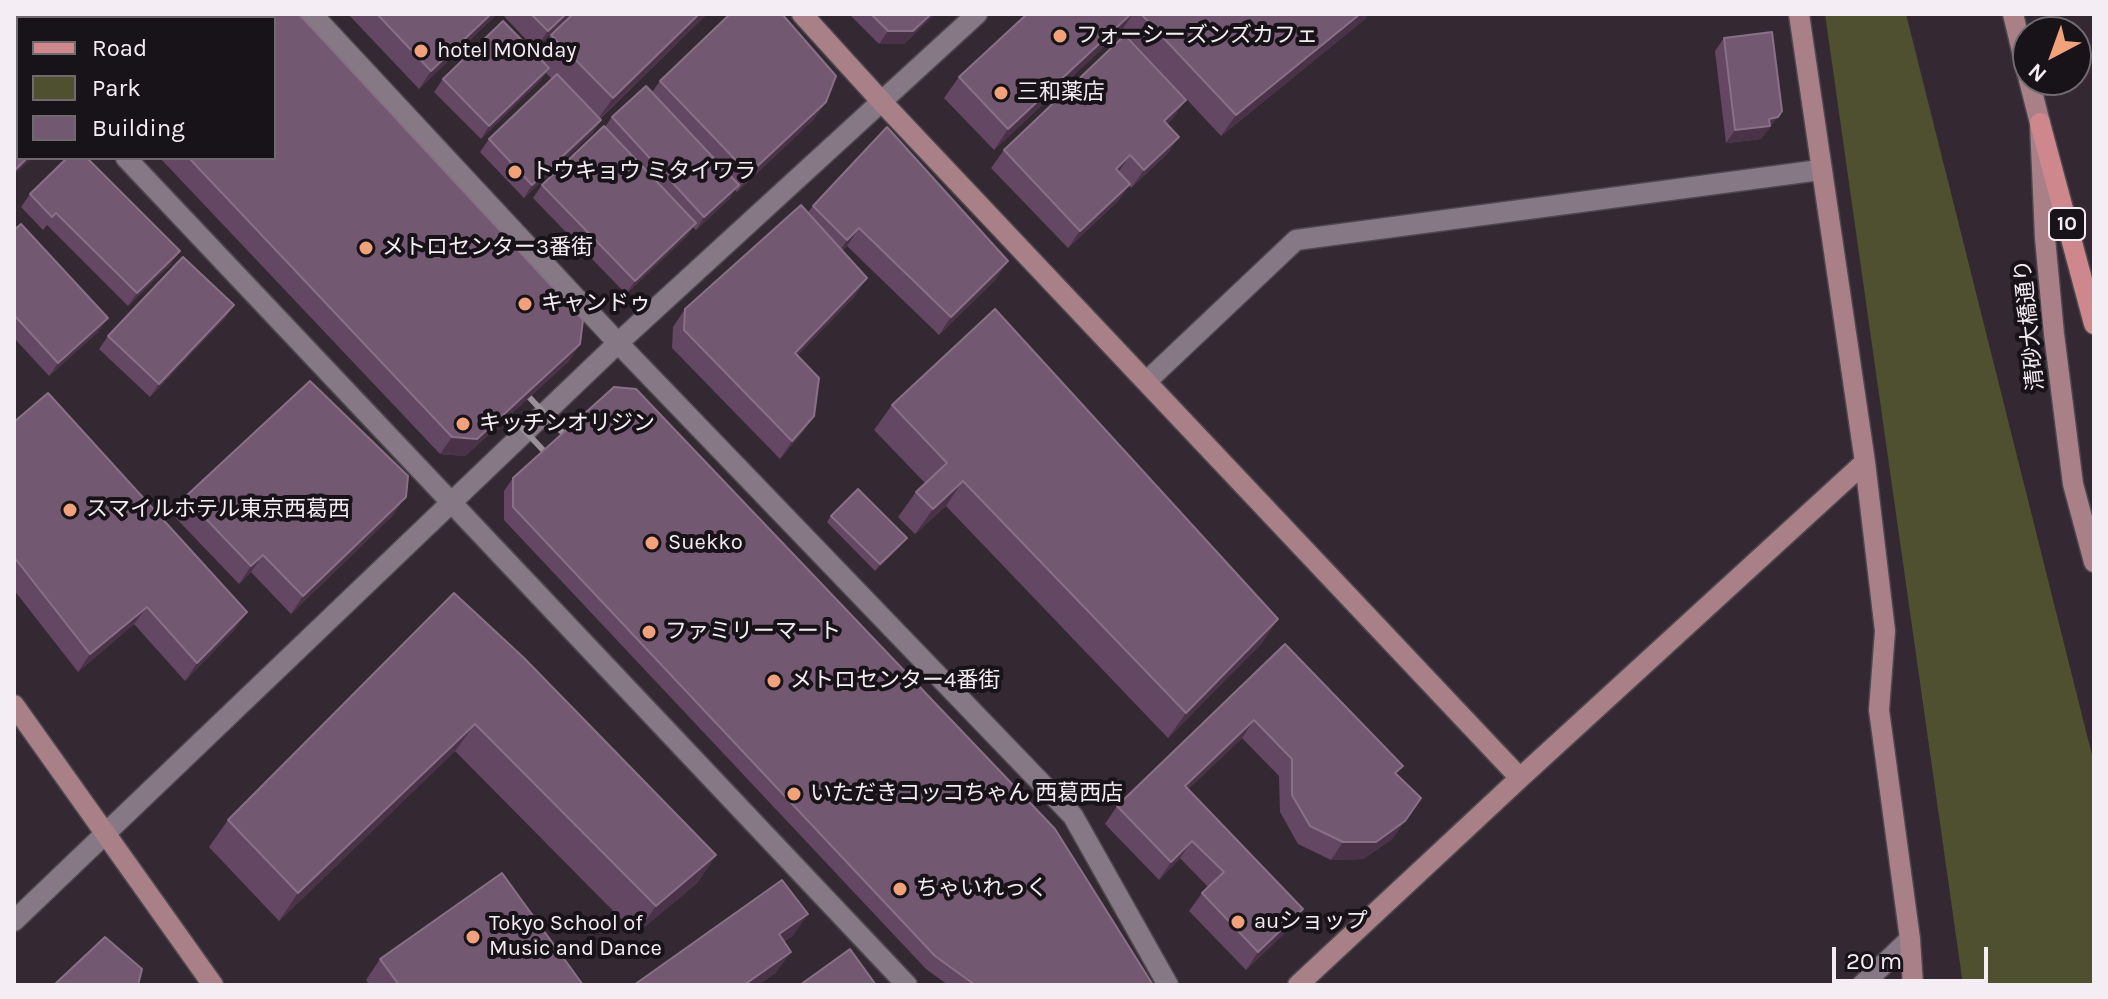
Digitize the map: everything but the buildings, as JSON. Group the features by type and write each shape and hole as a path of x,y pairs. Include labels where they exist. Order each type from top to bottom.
{"main road":[{"name":"10","path":"2040,123 2094,324"}],"street":[{"path":"312,14 618,343 1073,816 1168,985"},
{"path":"802,14 1520,778"},
{"path":"14,921 618,343 977,14"},
{"path":"1799,14 1865,462 1885,631 1879,710 1910,939 1913,985"},
{"name":"清砂大橋通り","path":"2033,96 2040,123 2045,238 2073,484 2094,562"},
{"path":"128,160 907,985"},
{"path":"1147,381 1296,240 1820,170"},
{"path":"1298,985 1865,462"},
{"path":"14,705 213,985"},
{"path":"1862,985 1910,939"}],"green space":[{"path":"1825,14 1906,14 2094,763 2094,985 1963,985"}],"railway":[{"path":"514,381 577,448"},
{"path":"495,399 558,466"}],"place":[{"name":"フォーシーズンズカフェ","path":"1060,36"},
{"name":"hotel MONday","path":"421,51"},
{"name":"三和薬店","path":"1001,93"},
{"name":"トウキョウ ミタイワラ","path":"515,172"},
{"name":"メトロセンター3番街","path":"366,248"},
{"name":"キャンドゥ","path":"525,304"},
{"name":"キッチンオリジン","path":"463,424"},
{"name":"スマイルホテル東京西葛西","path":"70,510"},
{"name":"Suekko","path":"652,543"},
{"name":"ファミリーマート","path":"649,632"},
{"name":"メトロセンター4番街","path":"774,681"},
{"name":"いただきコッコちゃん 西葛西店","path":"794,794"},
{"name":"ちゃいれっく","path":"900,889"},
{"name":"auショップ","path":"1238,922"},
{"name":"Tokyo School of Music and Dance","path":"473,937"}]}
